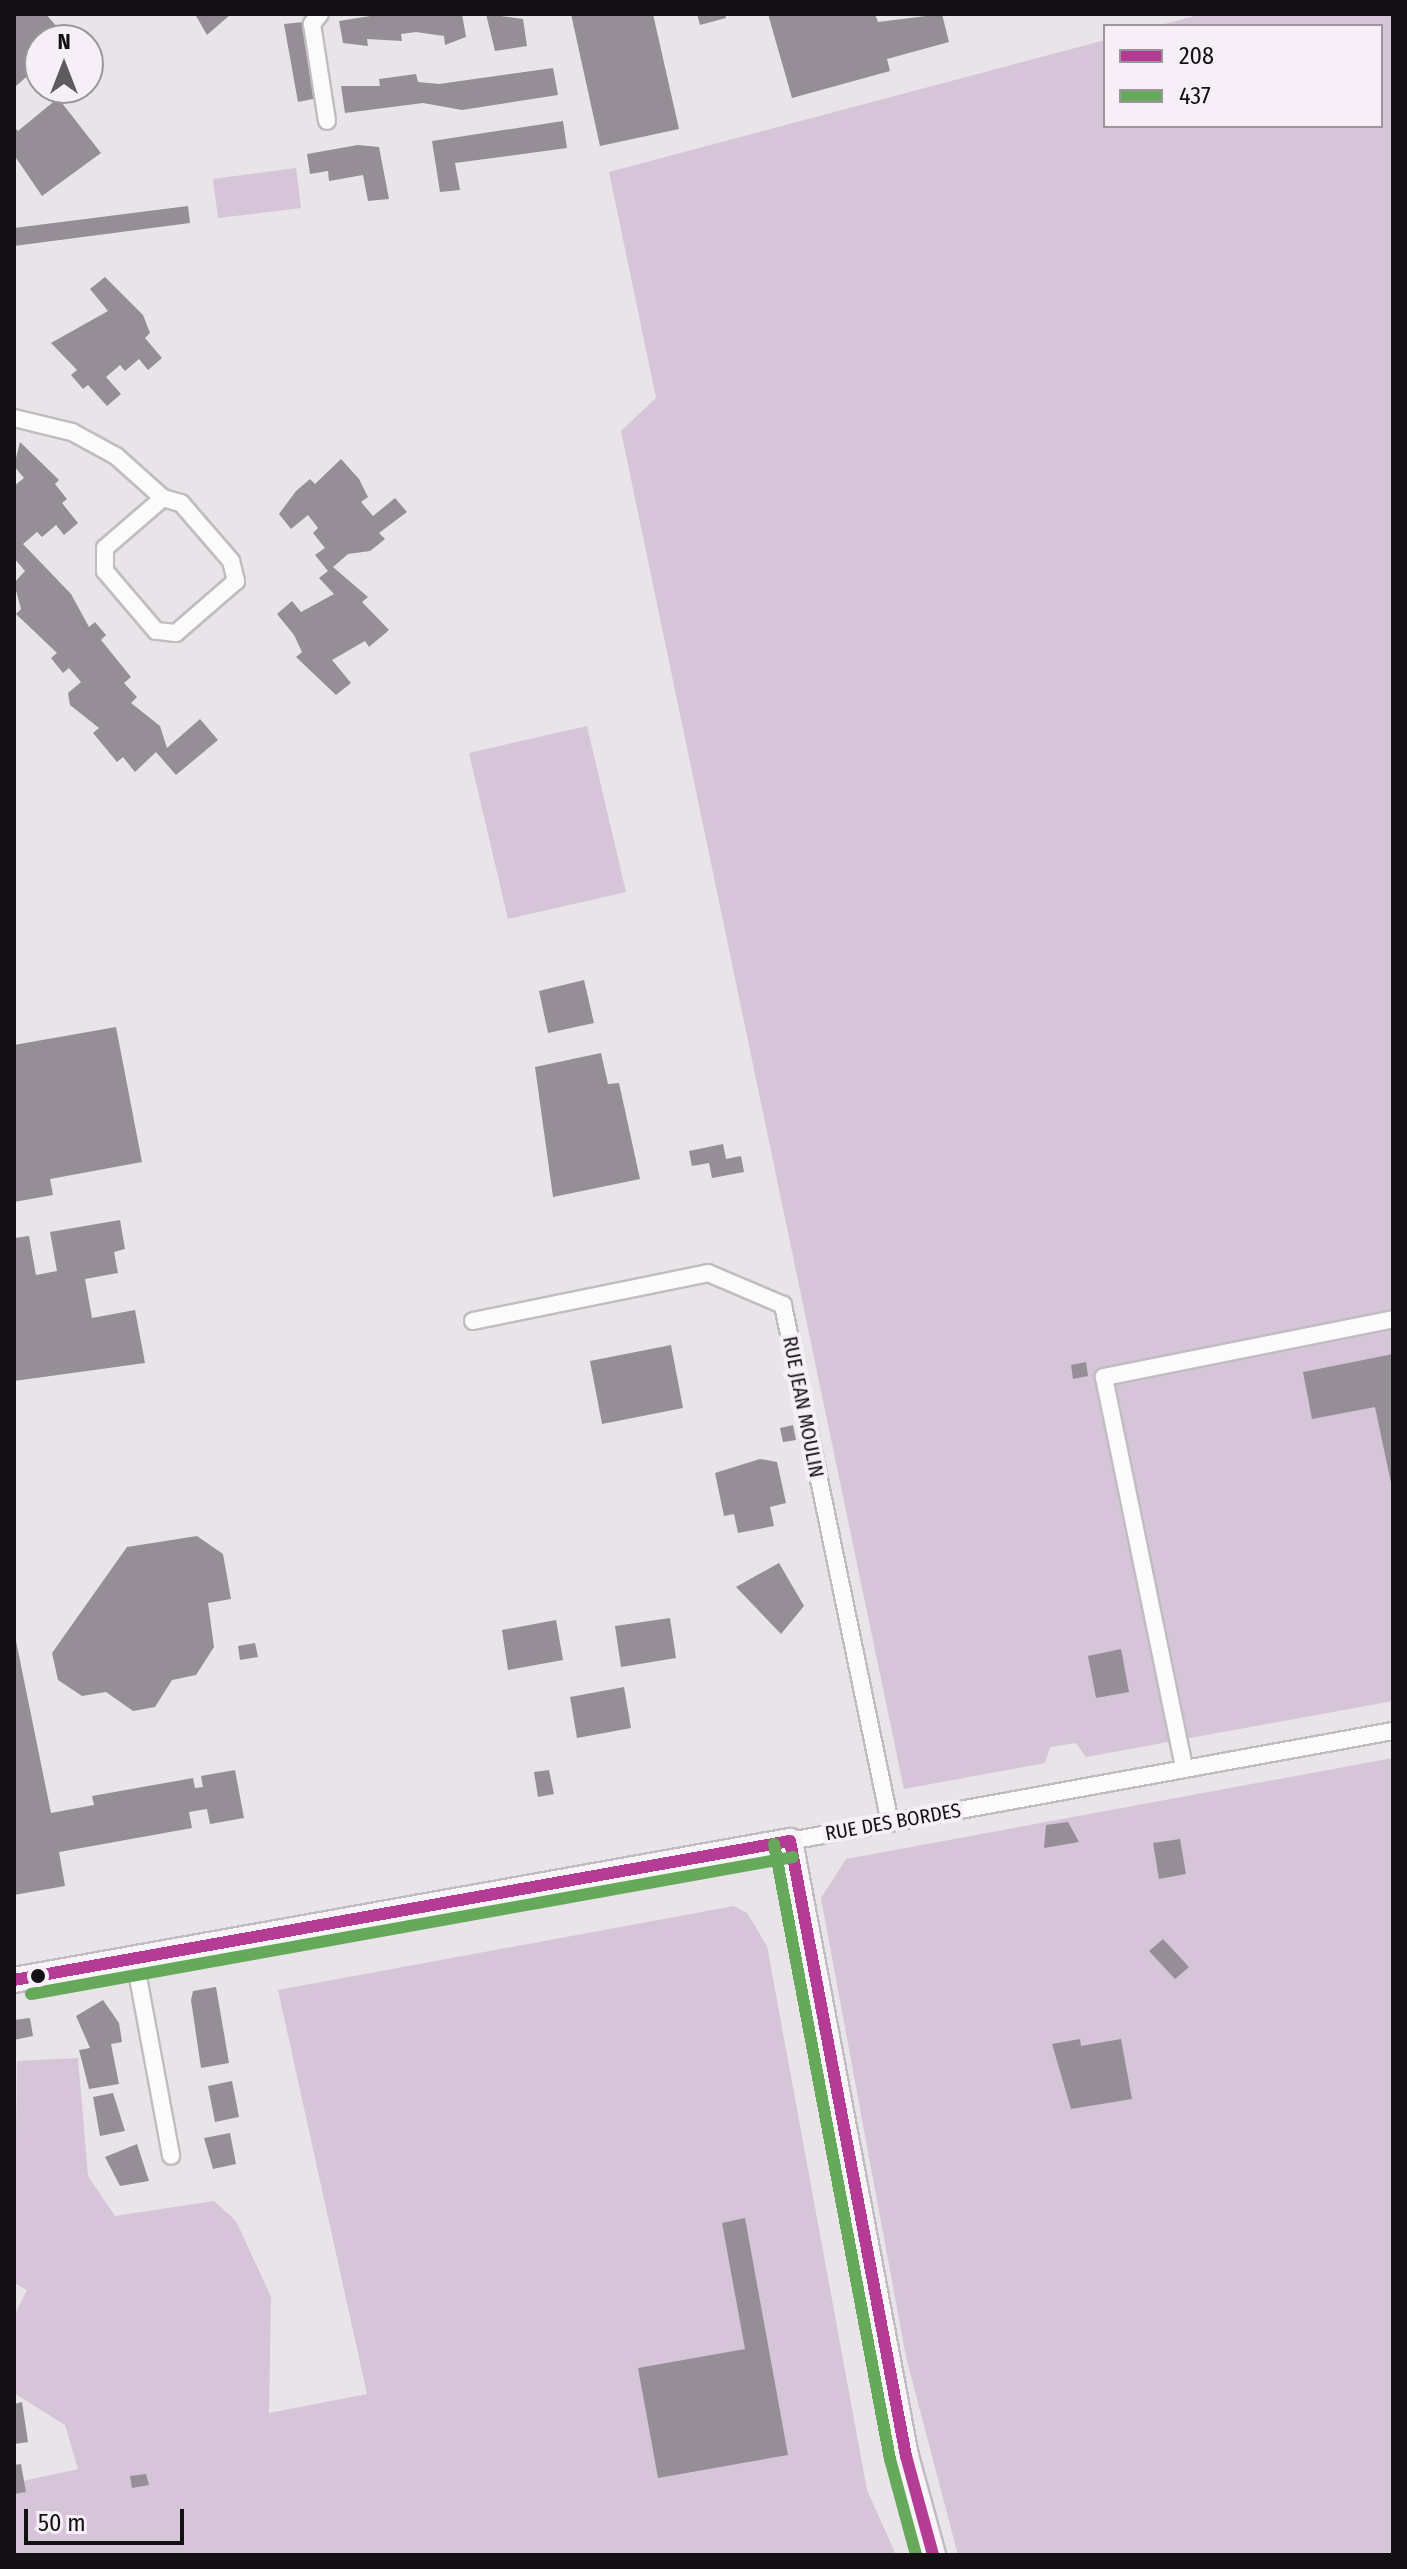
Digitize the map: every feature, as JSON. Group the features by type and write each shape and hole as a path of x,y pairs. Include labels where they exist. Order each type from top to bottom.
{"street":[{"path":"320,14 312,24 327,121"},
{"path":"14,418 72,432 116,456 163,498 181,503 231,561 236,581 176,633 156,631 105,571 105,548 163,498"},
{"name":"RUE JEAN MOULIN","path":"473,1321 708,1273 783,1305 890,1823"},
{"path":"1184,1767 1104,1377 1393,1319"},
{"name":"RUE DES BORDES","path":"14,1980 135,1961 1393,1731"},
{"path":"790,1841 906,2456 933,2555"},
{"path":"135,1961 171,2156"}],"shaded area":[{"path":"1202,14 1393,14 1393,1701 1086,1757 1076,1743 1050,1747 1045,1763 904,1789 621,431 656,398 609,172 1103,41 1103,128 1383,128 1383,24 1164,24"},
{"path":"296,168 301,208 218,218 213,179"},
{"path":"587,726 626,892 508,919 469,753"},
{"path":"1393,1758 1393,2555 958,2555 906,2357 821,1898 846,1859"},
{"path":"734,1906 747,1913 767,1946 867,2490 896,2555 14,2555 14,2483 78,2469 65,2425 14,2393 14,2316 27,2290 14,2283 17,2061 78,2058 88,2176 115,2216 214,2201 236,2221 271,2297 269,2413 367,2394 278,1990"}],"building":[{"path":"14,14 46,14 54,24 24,24 24,79 16,86"},
{"path":"195,14 231,14 207,35"},
{"path":"383,14 462,14 466,37 445,45 444,36 416,32 401,34 402,41 367,39 368,46 343,43 339,21"},
{"path":"486,14 523,19 527,46 495,51"},
{"path":"571,14 653,14 679,129 600,146"},
{"path":"697,14 725,14 726,18 700,25"},
{"path":"768,14 875,14 878,22 942,14 949,42 887,59 890,71 792,98"},
{"path":"304,22 318,98 298,102 284,24"},
{"path":"553,68 558,95 462,110 423,103 345,113 341,86 380,86 379,79 416,74 418,82 439,84"},
{"path":"51,104 63,104 101,153 42,196 14,155 14,127 18,131"},
{"path":"563,121 567,148 455,163 460,190 440,192 432,141"},
{"path":"358,145 379,147 389,199 368,201 363,175 329,181 328,171 310,174 307,154"},
{"path":"188,206 190,223 14,246 14,228"},
{"path":"105,277 143,315 150,333 145,338 162,358 148,370 139,359 125,371 120,365 106,377 121,394 107,406 88,385 83,389 71,375 77,370 51,343 108,311 90,289"},
{"path":"20,442 59,480 55,484 67,499 62,503 78,523 64,535 56,525 42,537 37,532 23,544 71,594 89,627 95,622 106,635 101,640 131,677 124,683 137,697 131,703 160,726 167,748 200,719 218,740 176,775 156,752 135,772 123,757 117,762 93,733 99,728 70,705 68,693 81,682 69,668 63,673 51,658 57,653 16,614 21,609 14,583 25,571 14,558 14,486 24,478 14,466"},
{"path":"341,459 359,479 368,497 361,502 373,516 395,498 407,512 379,533 385,539 370,551 348,554 333,567 368,597 362,602 389,630 369,647 365,641 332,660 351,683 336,695 296,657 302,652 294,635 277,614 292,601 301,612 334,594 319,578 328,571 315,555 325,548 313,533 318,528 308,515 291,529 279,514 296,491 310,479 315,484"},
{"path":"584,980 594,1023 548,1033 539,991"},
{"path":"116,1027 142,1162 50,1179 53,1195 14,1202 14,1045"},
{"path":"601,1053 608,1084 619,1083 640,1179 553,1197 535,1067"},
{"path":"723,1144 726,1159 741,1156 744,1172 712,1178 709,1163 692,1166 689,1151"},
{"path":"120,1220 125,1249 114,1252 118,1273 85,1279 92,1318 135,1310 145,1363 14,1381 14,1238 29,1236 36,1275 57,1271 50,1232"},
{"path":"671,1345 683,1408 602,1424 590,1361"},
{"path":"1393,1354 1392,1488 1375,1407 1312,1419 1303,1372"},
{"path":"1086,1362 1088,1376 1073,1379 1071,1365"},
{"path":"793,1425 796,1440 783,1442 780,1428"},
{"path":"760,1459 777,1462 786,1503 770,1507 774,1526 738,1533 734,1514 724,1516 715,1473"},
{"path":"197,1536 223,1554 231,1599 208,1603 214,1647 196,1675 172,1680 155,1707 133,1711 106,1692 82,1696 58,1680 52,1653 127,1547"},
{"path":"779,1563 804,1606 781,1634 736,1587"},
{"path":"670,1618 676,1658 621,1667 615,1626"},
{"path":"556,1620 563,1660 508,1670 502,1630"},
{"path":"14,1631 51,1813 94,1805 92,1796 193,1778 195,1788 203,1787 201,1776 235,1770 244,1818 210,1824 207,1809 189,1812 192,1828 59,1852 65,1886 14,1895"},
{"path":"255,1643 258,1657 240,1660 238,1646"},
{"path":"1121,1649 1129,1692 1096,1698 1088,1656"},
{"path":"624,1687 631,1728 577,1738 570,1697"},
{"path":"549,1770 554,1794 538,1797 534,1772"},
{"path":"1068,1822 1079,1842 1044,1848 1046,1825"},
{"path":"1180,1839 1186,1874 1159,1879 1153,1843"},
{"path":"1163,1939 1189,1967 1175,1979 1149,1951"},
{"path":"216,1987 229,2063 201,2068 191,2000 193,1991"},
{"path":"103,2000 119,2023 122,2042 111,2044 119,2084 89,2089 79,2050 90,2048 76,2016"},
{"path":"30,2018 33,2036 14,2040 14,2020"},
{"path":"1080,2039 1081,2046 1121,2039 1132,2099 1071,2109 1052,2044"},
{"path":"232,2081 239,2117 215,2122 208,2086"},
{"path":"113,2093 125,2131 100,2136 93,2097"},
{"path":"230,2133 236,2164 213,2169 204,2138"},
{"path":"137,2144 149,2181 120,2186 105,2157"},
{"path":"745,2218 788,2455 658,2478 638,2368 745,2349 722,2223"},
{"path":"22,2402 28,2442 14,2444 14,2404"},
{"path":"21,2464 26,2492 14,2494 14,2465"},
{"path":"146,2474 149,2485 132,2488 130,2476"}],"transit line":[{"name":"208","path":"790,1841 906,2456 933,2555"},
{"name":"208","path":"14,1980 790,1841"},
{"name":"437","path":"774,1844 890,2459 916,2555"},
{"name":"437","path":"31,1994 793,1857"}]}
